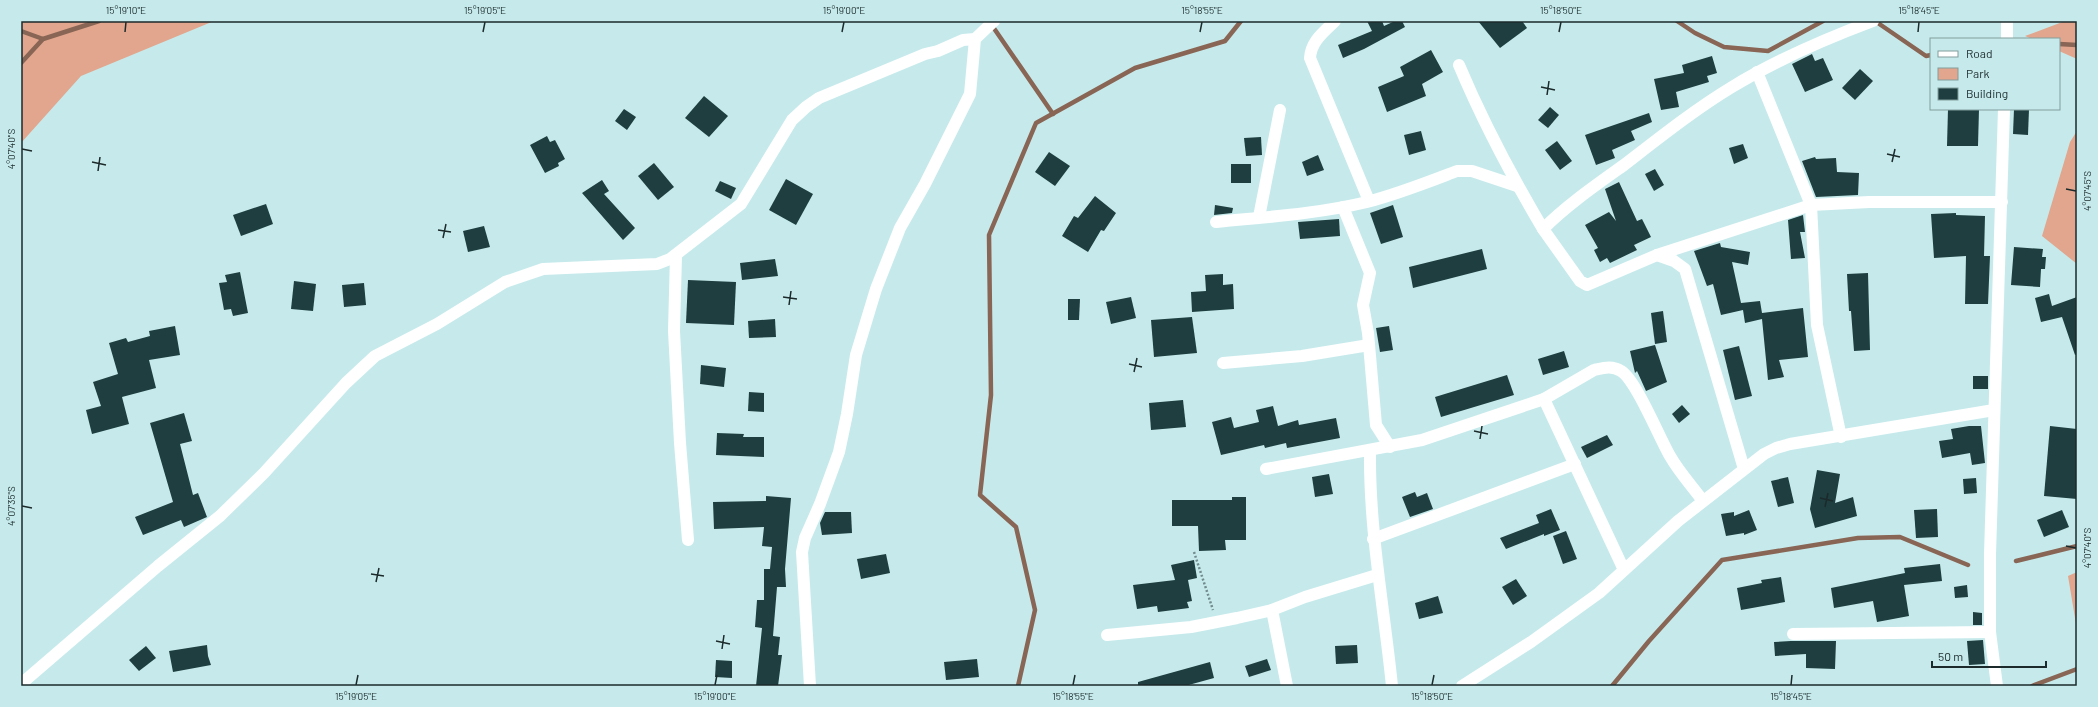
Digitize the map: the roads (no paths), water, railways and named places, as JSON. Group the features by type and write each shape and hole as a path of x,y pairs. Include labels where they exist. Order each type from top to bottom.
{"street":[{"path":"21,684 158,566 220,516 264,473 346,383 375,356 437,324 505,282 543,269 657,264 676,255 741,204 785,130 797,114 806,106 819,98 925,54 938,51 963,40 975,39 994,21"},
{"path":"1335,21 1315,42 1311,50 1310,58 1369,201"},
{"path":"1542,229 1569,206 1688,117 1757,72 1838,34 1873,21"},
{"path":"2007,38 2008,21"},
{"path":"810,686 802,552 804,538 820,504 839,452 847,414 856,355 876,289 893,244 970,94 975,39"},
{"path":"1459,65 1482,118 1517,186 1542,229 1580,281 1587,285 1657,255 1811,205 1869,202 2002,202"},
{"path":"1757,72 1811,205 1817,325 1840,437"},
{"path":"1259,217 1280,110"},
{"path":"1997,686 1990,632 1994,410 2004,110"},
{"path":"1216,222 1259,217 1287,216 1343,207 1369,201 1457,171 1472,171 1517,186"},
{"path":"1343,207 1370,273 1363,305 1369,345 1376,424 1390,447"},
{"path":"676,255 674,331 680,443 688,540"},
{"path":"1657,255 1674,261 1684,269 1744,469"},
{"path":"1223,363 1302,356 1369,345"},
{"path":"1266,469 1345,453 1390,447 1422,440 1544,399 1594,370 1609,367 1621,371 1636,388 1670,457 1703,501"},
{"path":"1544,399 1624,570"},
{"path":"1462,686 1543,634 1599,593 1703,501 1764,454 1776,448 1994,410"},
{"path":"1370,450 1370,507 1377,575 1392,686"},
{"path":"1373,539 1575,464"},
{"path":"1107,635 1160,631 1217,622 1272,610 1377,575"},
{"path":"1272,610 1287,686"},
{"path":"1793,634 1990,632"}],"waterway":[{"path":"21,63 43,39 99,21"},
{"path":"1018,686 1035,610 1016,527 980,495 991,395 989,235 1036,123 1135,68 1225,41 1241,21"},
{"path":"1677,21 1695,33 1724,47 1768,51 1823,21"},
{"path":"1875,21 1926,56 1930,55"},
{"path":"991,24 1053,114"},
{"path":"21,31 43,39"},
{"path":"2060,44 2077,45"},
{"path":"1612,686 1649,641 1722,560 1858,538 1900,537 1968,565"},
{"path":"2016,561 2077,546"},
{"path":"2032,686 2077,669"}]}
